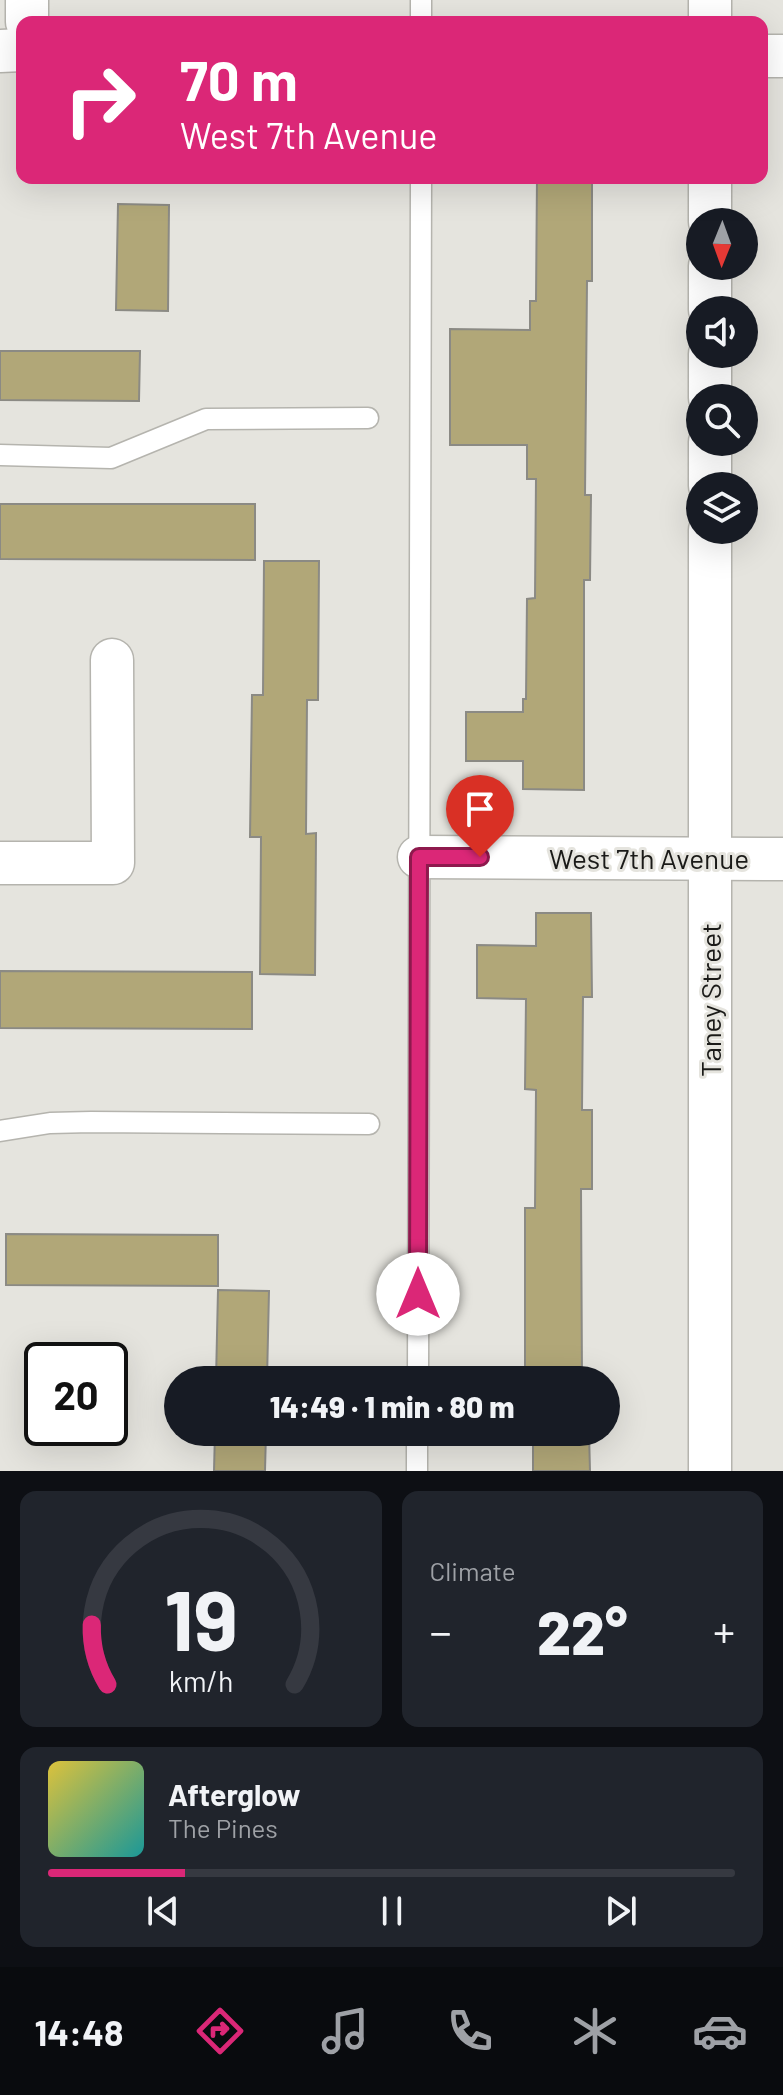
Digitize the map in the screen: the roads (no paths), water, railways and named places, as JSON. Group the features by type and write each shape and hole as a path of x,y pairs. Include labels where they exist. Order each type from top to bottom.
{"street":[{"path":"710,184 710,208"},
{"name":"Taney Street","path":"710,544 710,1471"},
{"path":"0,863 113,863 112,660"},
{"name":"West 7th Avenue","path":"419,857 783,859"}],"lane":[{"path":"418,1366 421,184"},
{"path":"0,455 111,458 206,419 368,418"},
{"path":"0,1131 50,1123 91,1122 369,1124"},
{"path":"417,1446 417,1471"}]}
